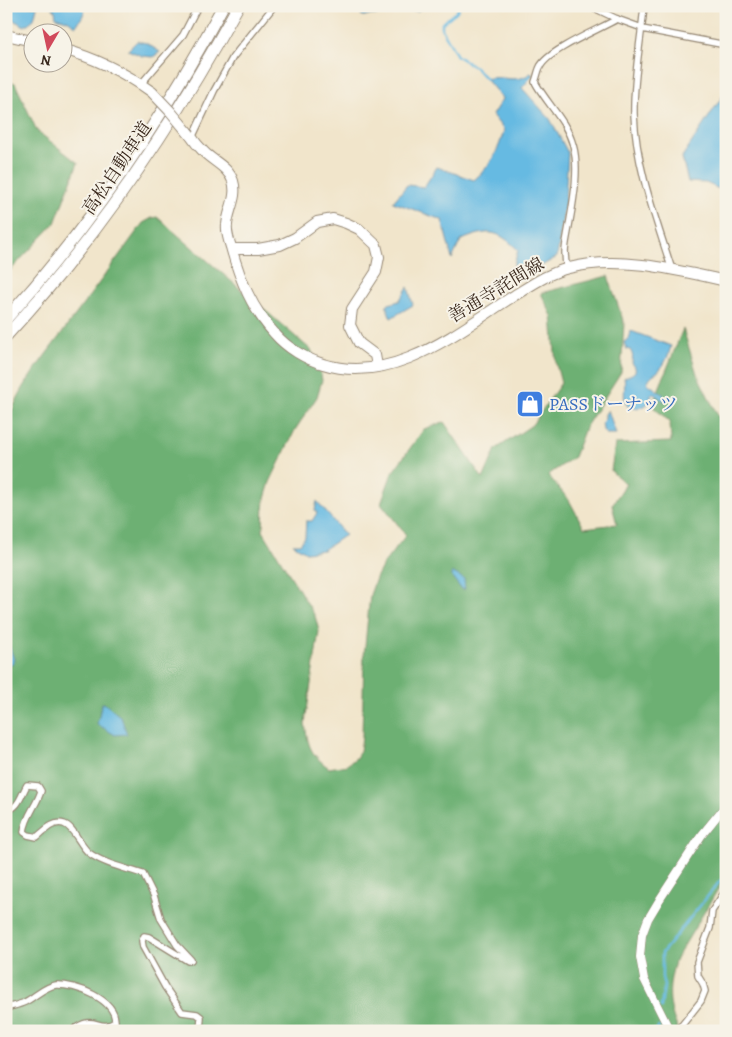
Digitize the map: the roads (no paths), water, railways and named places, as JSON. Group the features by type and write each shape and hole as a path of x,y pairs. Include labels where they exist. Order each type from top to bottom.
{"highway":[{"name":"高松自動車道","path":"6,319 40,282 107,194 171,98 223,6"},
{"name":"高松自動車道","path":"6,336 47,293 115,206 180,106 238,6"}],"main road":[{"path":"6,35 22,39"},
{"name":"善通寺詫間線","path":"72,52 104,63 125,73 152,92 204,152 225,168 233,180 234,197 226,226 236,266 252,304 276,336 304,356 331,367 347,369 401,361 426,350 542,279 567,268 584,264 614,262 672,270 726,281"},
{"path":"232,249 258,249 280,245 295,238 317,222 333,219 346,222 359,229 376,245 379,257 376,272 352,309 350,325 359,343 375,355 377,366"}],"street":[{"path":"116,6 124,6"},
{"path":"141,84 183,35 198,6"},
{"path":"191,136 233,57 274,6"},
{"path":"590,6 642,28 726,45"},
{"path":"644,6 635,91 636,139 641,168 672,270"},
{"path":"567,268 564,254 574,188 575,162 573,146 562,118 543,96 535,82 540,66 547,58 580,36 617,19"},
{"path":"6,810 10,810 18,805 27,785 38,786 41,791 39,798 24,826 24,832 28,835 37,836 55,824 63,823 70,829 87,852 102,861 143,874 154,896 161,919 177,945 191,960 188,961 149,937 144,936 143,947 165,987 182,1012 197,1014 201,1017 200,1031"},
{"path":"726,805 701,836 660,899 648,919 642,935 640,957 644,980 672,1031 682,1025 701,1001 705,991 698,976 697,962 710,928 712,911 726,890"},
{"path":"6,1008 25,1002 48,988 57,985 81,989 96,996 106,1003 115,1017 113,1024 100,1025 85,1022 72,1031"}],"water":[{"path":"6,6 37,6 34,19 30,22 22,22 22,24 6,14"},
{"path":"82,6 85,10 76,26 72,22 56,17 52,7"},
{"path":"368,6 433,6 418,11 408,10 407,12 362,16 361,14"},
{"path":"137,41 146,43 160,52 153,57 142,56 128,50"},
{"path":"531,73 533,75 522,88 550,119 568,153 565,202 557,257 520,278 512,272 518,250 504,238 491,233 485,233 461,240 452,259 442,220 393,202 407,185 424,187 437,167 474,180 480,175 493,158 504,130 492,115 502,98 486,79 514,79"},
{"path":"726,91 726,192 706,183 688,182 682,157"},
{"path":"408,287 413,305 391,318 386,305 399,301"},
{"path":"631,331 671,346 663,366 650,377 647,383 664,395 665,402 651,394 651,400 645,406 630,407 625,402 624,378 635,371 632,363 632,353 626,349 624,342 629,339"},
{"path":"608,410 616,434 606,434 603,430 602,422"},
{"path":"317,501 345,535 323,550 306,552 293,544 300,544 305,537 306,521 312,521 317,513 315,510"},
{"path":"452,572 464,579 465,589 462,590 452,577"},
{"path":"6,636 14,659 13,663 6,668"},
{"path":"102,703 121,717 127,734 115,735 97,724"}],"waterway":[{"path":"460,6 456,12 442,23 442,29 457,56 475,67 486,79"},
{"path":"661,1007 664,986 662,953 720,881 726,877"},
{"path":"655,1031 659,1027"}],"place":[{"name":"PASSドーナッツ","path":"530,404"}]}
